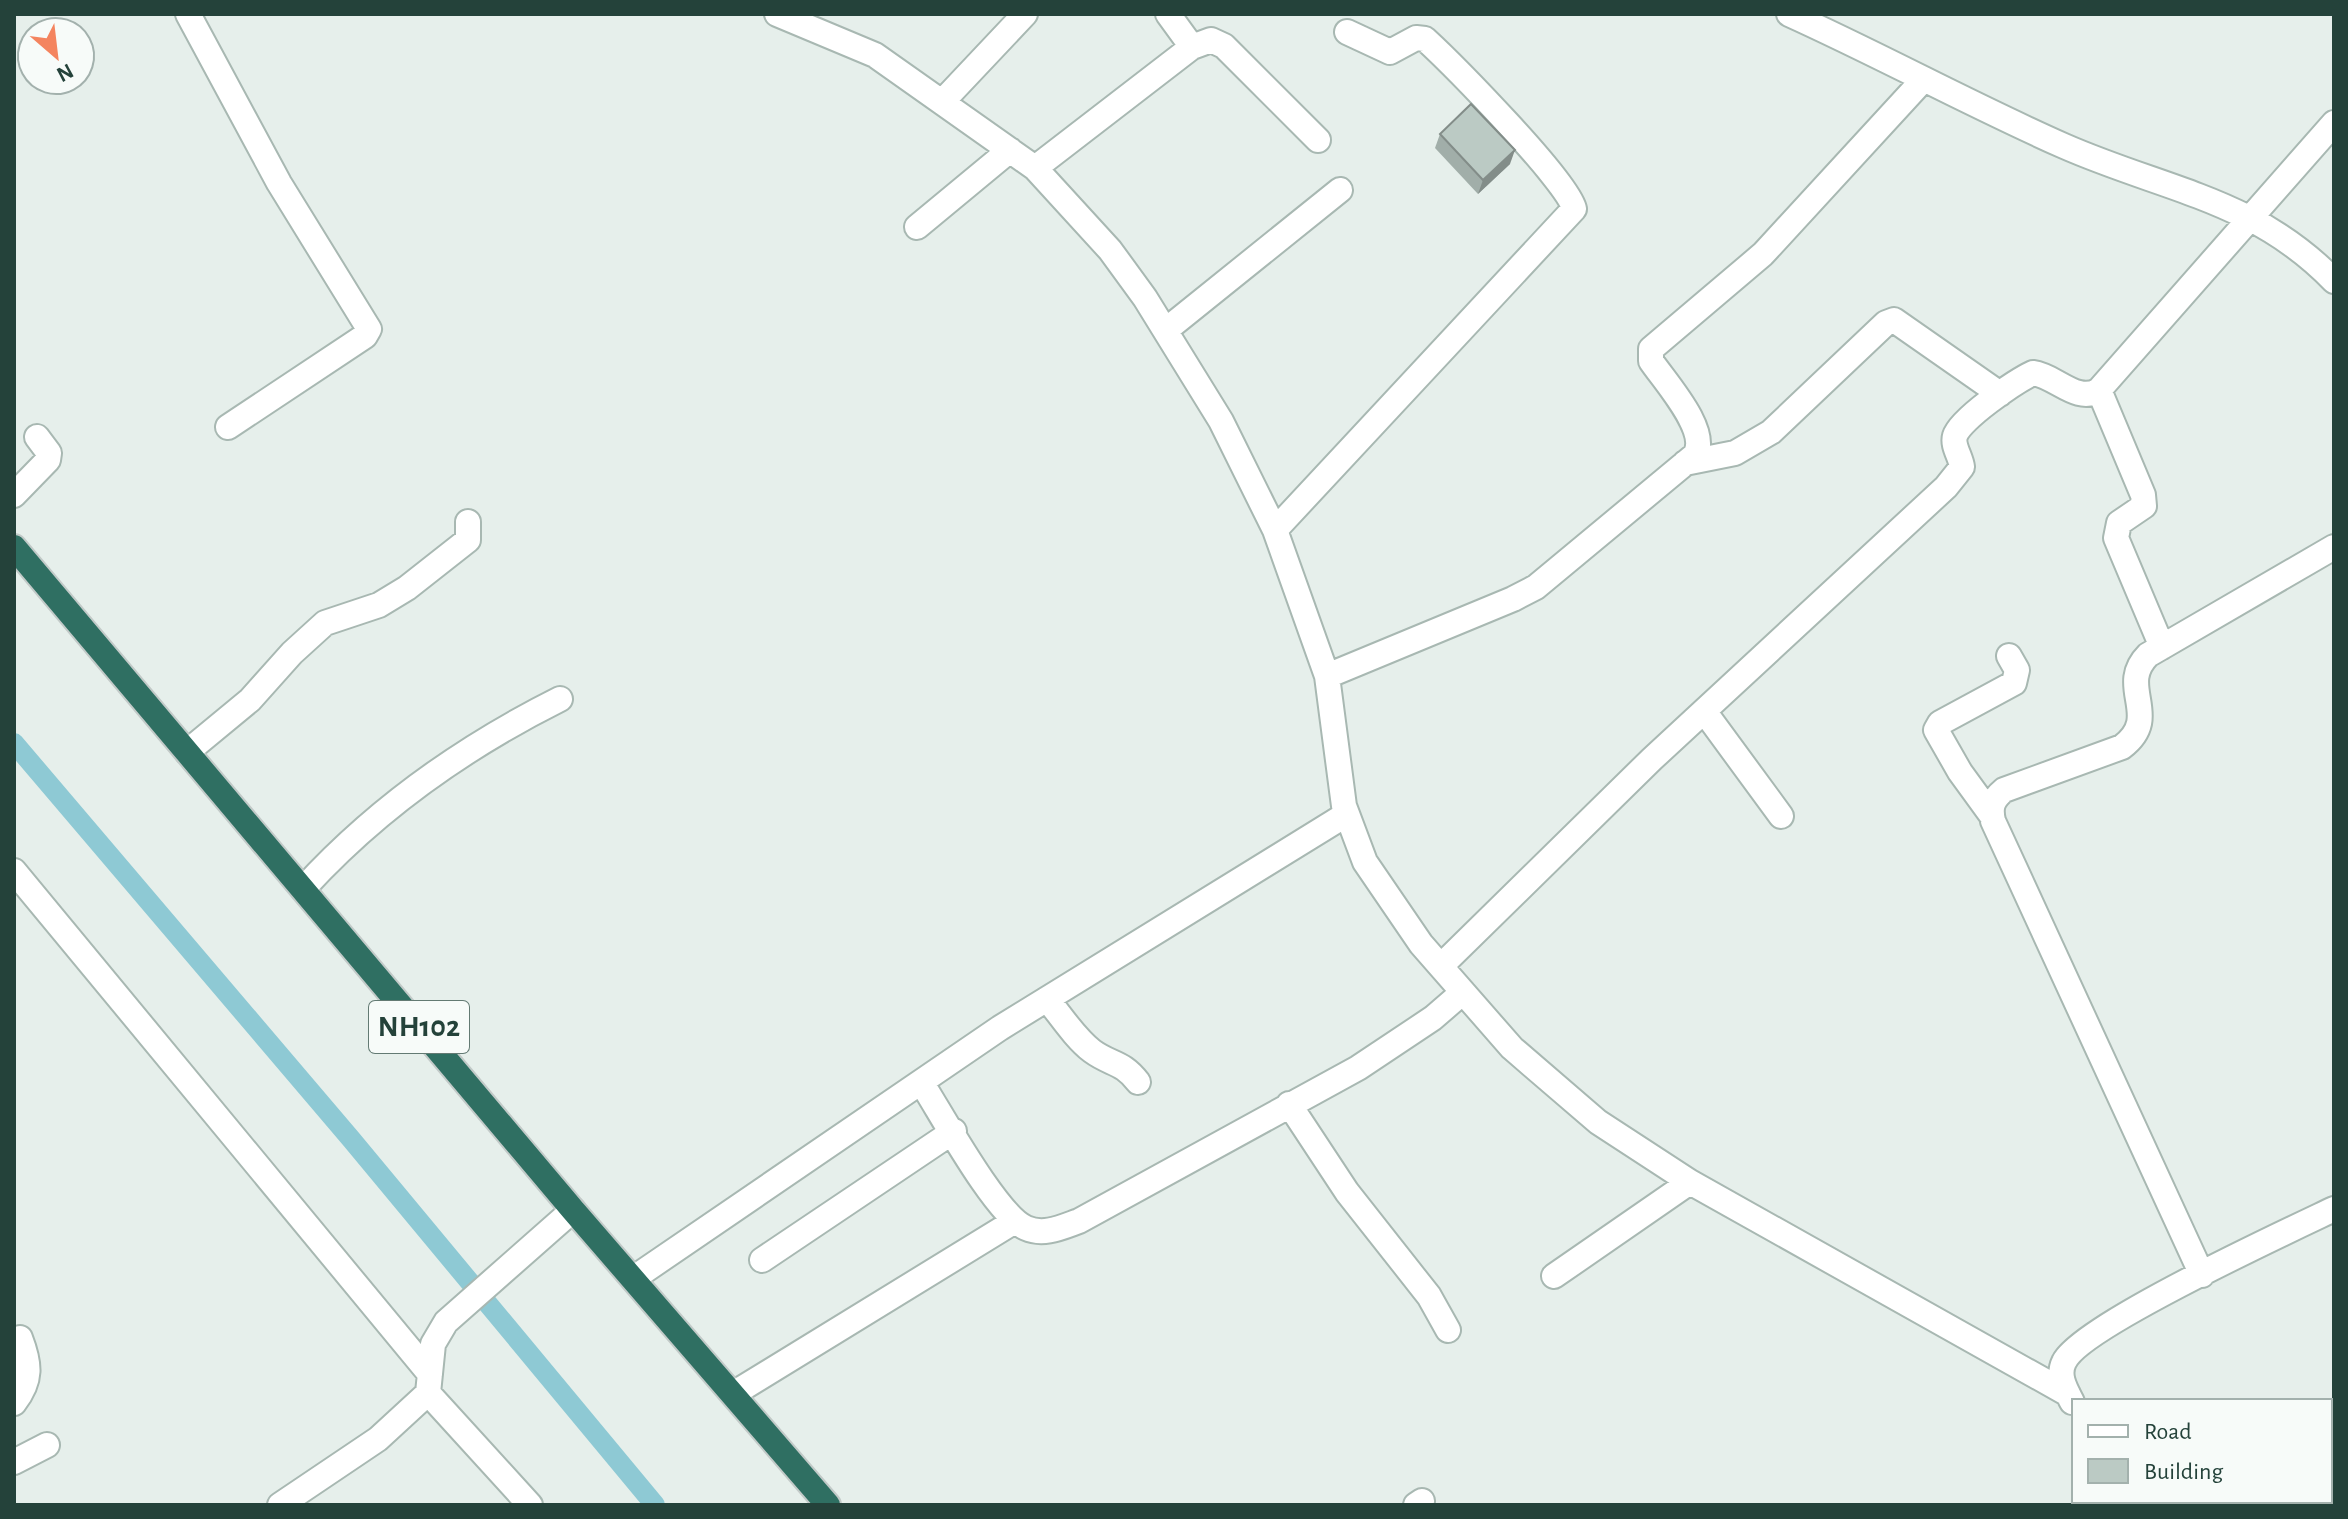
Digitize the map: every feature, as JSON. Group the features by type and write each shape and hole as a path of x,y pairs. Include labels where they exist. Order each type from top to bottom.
{"highway":[{"name":"NH102","path":"14,547 573,1210 828,1505"}],"street":[{"path":"188,14 279,183 369,329 365,336 228,427"},
{"path":"777,14 875,55 1010,150 1035,168 1110,250 1166,330 1221,421 1275,530 1327,676 1347,814 1379,887 1441,966 1512,1048 1598,1122 1690,1182 2071,1401"},
{"path":"942,102 1025,14"},
{"path":"1168,14 1192,47"},
{"path":"1789,14 2067,147 2253,217 2283,235 2334,281"},
{"path":"1275,530 1574,209 1570,196 1539,160 1425,39 1416,38 1390,52 1347,32"},
{"path":"1035,168 1192,47 1211,40 1224,46 1318,140"},
{"path":"1327,676 1536,587 1685,463 1699,448 1698,430 1651,361 1651,349 1763,254 1923,80"},
{"path":"1441,966 1704,711 1960,472 1962,461 1955,436 2000,394 2033,373 2080,394 2091,395 2099,390 2334,123"},
{"path":"917,227 1010,150"},
{"path":"1166,330 1340,190"},
{"path":"1685,463 1735,453 1771,432 1886,323 1894,320 2000,394"},
{"path":"2099,390 2143,495 2144,506 2119,523 2116,538 2162,647"},
{"path":"14,495 48,460 49,453 37,437"},
{"path":"187,752 250,700 325,623 379,605 452,554 468,540 468,522"},
{"path":"1992,816 1994,798 2004,790 2122,747 2133,739 2140,728 2142,713 2134,680 2137,666 2162,647 2334,547"},
{"path":"2009,656 2017,670 2014,683 1940,723 1936,730 1960,772 1992,816 2202,1275"},
{"path":"303,889 361,831 432,773 508,724 560,699"},
{"path":"1704,711 1781,816"},
{"path":"634,1278 1047,999 1347,814"},
{"path":"14,871 530,1505"},
{"path":"921,1082 994,1195 1015,1221 1027,1229 1046,1232 1079,1221 1398,1043 1463,992"},
{"path":"1047,999 1086,1046 1097,1055 1118,1062 1138,1082"},
{"path":"1289,1104 1347,1192 1429,1296 1448,1330"},
{"path":"762,1260 954,1131"},
{"path":"1554,1276 1690,1182"},
{"path":"2071,1401 2061,1377 2062,1366 2080,1341 2334,1209"},
{"path":"280,1505 378,1439 429,1384 433,1344 446,1322 503,1268 573,1210"},
{"path":"733,1394 1015,1221"},
{"path":"14,1403 26,1388 29,1372 20,1338"},
{"path":"14,1462 47,1445"}],"building":[{"path":"1471,104 1515,150 1483,180 1440,134"}],"waterway":[{"path":"14,743 351,1139 655,1505"}]}
